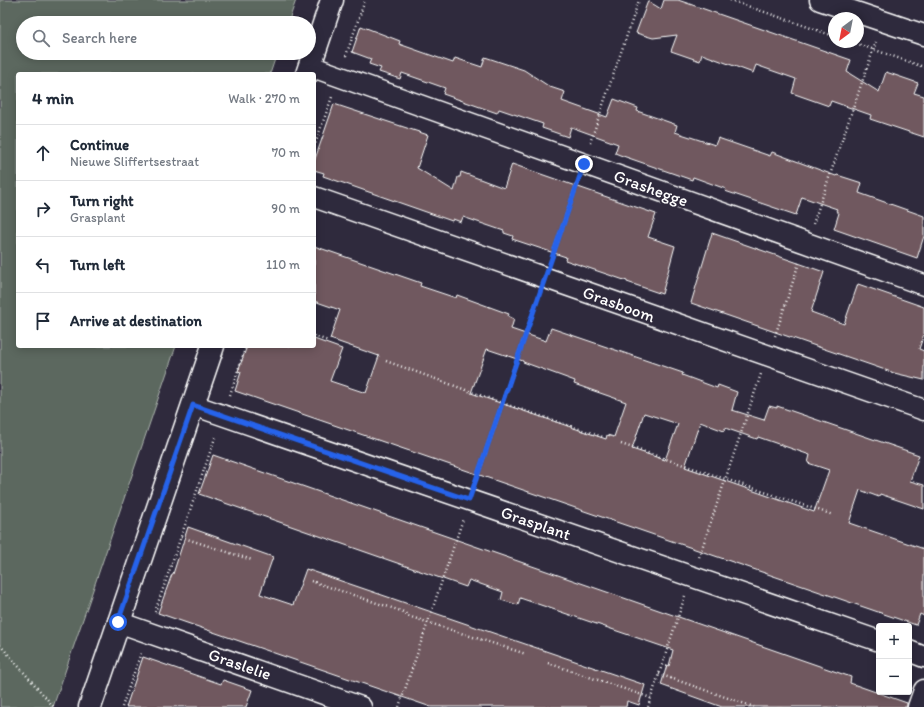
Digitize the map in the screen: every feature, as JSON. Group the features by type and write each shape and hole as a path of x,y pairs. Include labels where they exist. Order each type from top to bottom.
{"street":[{"path":"316,49 332,0"},
{"path":"820,0 924,35"},
{"path":"309,70 312,60"},
{"name":"Grashegge","path":"316,72 584,164 924,285"},
{"name":"Grasboom","path":"316,198 924,410"},
{"path":"90,707 212,348"},
{"name":"Grasplant","path":"193,405 876,640"},
{"name":"Graslelie","path":"118,622 361,707"},
{"path":"912,652 924,657"},
{"path":"918,707 924,690"}],"path":[{"path":"399,707 639,0"},
{"path":"730,0 828,34"},
{"path":"864,46 924,67"},
{"path":"316,337 328,341"},
{"path":"122,707 245,348"},
{"path":"386,361 502,403 603,437"},
{"path":"621,444 833,515"},
{"path":"181,537 252,560"},
{"path":"311,581 404,612 408,616 526,654"},
{"path":"0,645 54,707"},
{"path":"548,663 651,698"},
{"path":"659,674 754,707"}],"green space":[{"path":"0,0 296,0 290,16 16,16 16,60 275,60 271,72 16,72 16,348 175,348 53,707 0,707"}],"building":[{"path":"664,0 678,0 851,60 847,72 879,92 886,72 918,83 914,93 924,96 924,137 870,119 871,115 831,101 829,106 792,93 796,79 756,65 753,73 702,54 700,61 671,51 677,35 653,38 636,33 648,1 661,9"},
{"path":"361,26 400,41 399,44 453,63 455,58 482,67 485,57 524,70 550,87 565,92 562,101 607,117 614,99 638,108 637,111 677,125 675,132 715,145 718,138 770,156 772,152 836,176 837,175 862,183 859,193 924,216 924,236 917,258 834,229 839,213 836,211 837,209 802,197 796,215 725,191 726,189 693,177 692,180 620,155 615,153 618,144 571,127 568,137 542,128 543,124 499,109 497,113 443,94 445,88 402,73 400,79 379,72 381,68 369,64 371,59 352,52"},
{"path":"334,104 428,135 417,168 454,191 461,172 504,188 512,164 656,214 648,237 675,246 662,294 565,260 566,257 512,239 513,236 504,233 504,231 463,217 461,222 453,219 452,221 323,176 324,173 316,171 316,156"},
{"path":"712,233 824,272 811,312 844,324 858,284 924,307 924,334 919,349 924,351 924,380 894,373 691,303"},
{"path":"316,247 421,283 420,286 456,298 457,295 509,314 508,316 514,319 511,329 546,341 551,328 683,373 682,375 717,388 718,385 737,392 732,410 764,420 769,406 777,408 777,406 919,455 910,481 924,485 924,509 880,494 879,497 860,490 849,523 924,549 924,616 920,614 916,625 235,391 241,372 238,371 246,348 316,348 316,340 342,349 330,381 366,393 379,356 330,339 340,310 316,302","holes":["487,349 575,381 574,384 626,402 614,437 607,435 606,439 471,393","644,413 678,424 665,460 632,449","700,422 724,431 725,428 757,439 758,437 810,455 808,463 829,470 814,512 685,467"]},
{"path":"213,455 851,677 850,683 876,692 876,695 884,695 907,703 907,707 722,707 661,685 667,665 669,666 673,650 520,598 518,605 501,600 503,592 469,580 466,587 199,494"},
{"path":"188,527 273,557 260,594 293,605 306,569 645,685 639,705 627,701 626,707 431,707 158,613 173,574"},
{"path":"143,657 221,684 223,680 252,690 246,707 126,707"}],"route":[{"path":"118,622 193,405 469,500 584,164"}]}
